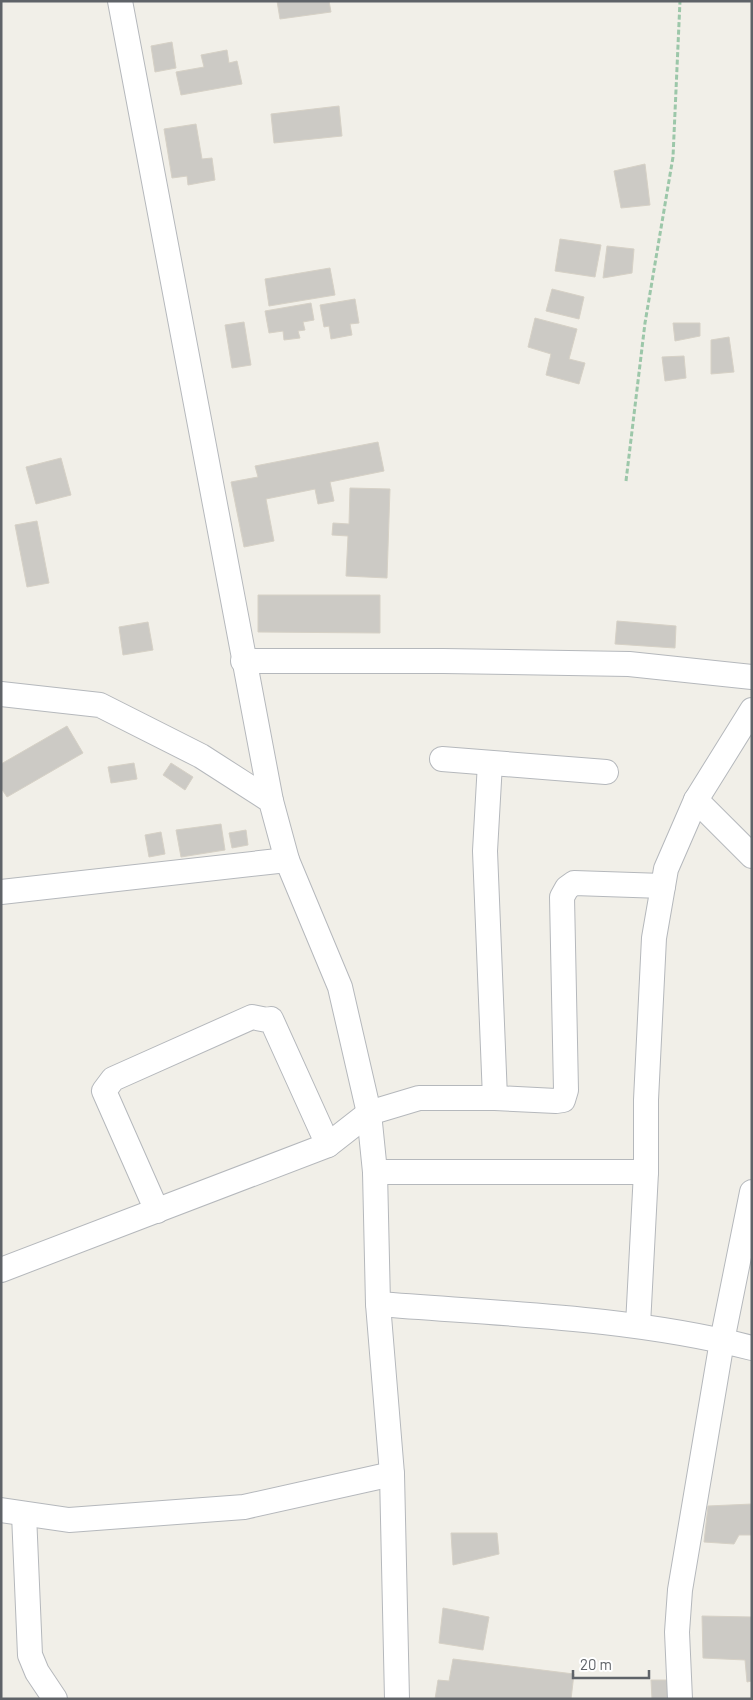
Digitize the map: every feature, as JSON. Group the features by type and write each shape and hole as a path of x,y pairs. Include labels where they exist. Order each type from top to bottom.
{"street":[{"path":"120,1 271,802 287,860 340,987 369,1113 375,1172 378,1304 392,1474 397,1699"},
{"path":"243,661 442,661 629,664 752,677"},
{"path":"1,694 100,705 201,756 271,802"},
{"path":"638,1325 646,1172 646,1100 654,938 666,869 696,800 752,710"},
{"path":"442,759 606,772"},
{"path":"490,763 485,851 494,1098"},
{"path":"696,800 752,856"},
{"path":"1,892 287,860"},
{"path":"1,1270 328,1145 369,1113 419,1098 563,1100 566,1090 562,897 567,888 574,883 663,886"},
{"path":"157,1211 112,1114 104,1091 113,1080 252,1016 267,1020 271,1019 328,1145"},
{"path":"375,1172 646,1172"},
{"path":"680,1699 677,1632 680,1590 722,1341 752,1192"},
{"path":"378,1304 638,1325 752,1348"},
{"path":"55,1699 37,1672 30,1655 13,1512 69,1520 244,1507 392,1474"}],"path":[{"path":"626,481 645,323 673,157 680,1"}],"building":[{"path":"277,1 329,1 331,12 280,19"},
{"path":"172,42 176,68 155,72 151,46"},
{"path":"227,50 229,63 237,61 242,84 181,95 176,72 204,67 201,55"},
{"path":"339,106 342,136 274,143 271,114"},
{"path":"196,124 202,159 212,158 215,180 188,185 187,176 172,178 164,129"},
{"path":"645,164 650,205 621,208 614,171"},
{"path":"560,239 601,245 595,277 555,271"},
{"path":"607,246 634,249 632,273 603,278"},
{"path":"330,268 335,295 269,306 265,279"},
{"path":"552,289 584,297 579,319 546,311"},
{"path":"355,299 359,323 350,324 352,335 331,339 329,326 324,327 320,305"},
{"path":"311,303 314,320 303,322 305,330 298,331 300,338 284,340 283,331 269,333 265,311"},
{"path":"535,318 577,329 569,359 585,363 579,384 546,375 551,354 528,347"},
{"path":"244,322 251,365 232,368 225,325"},
{"path":"673,323 700,323 700,336 675,341"},
{"path":"729,337 734,372 711,374 711,340"},
{"path":"684,356 686,378 665,381 662,357"},
{"path":"378,442 384,471 330,482 334,501 318,504 315,489 266,499 274,541 244,547 231,482 258,477 255,466"},
{"path":"61,458 71,495 36,504 26,467"},
{"path":"350,488 390,489 387,578 346,576 348,536 332,535 333,523 349,524"},
{"path":"37,521 49,583 27,587 15,525"},
{"path":"258,595 380,595 380,633 258,632"},
{"path":"617,621 676,626 675,648 615,644"},
{"path":"148,622 153,650 123,655 119,627"},
{"path":"67,726 83,753 7,797 1,788 1,764"},
{"path":"134,763 137,779 111,783 108,767"},
{"path":"171,763 193,777 185,790 163,775"},
{"path":"221,824 225,850 181,857 176,830"},
{"path":"246,830 248,845 232,848 229,833"},
{"path":"161,832 165,854 149,857 145,835"},
{"path":"752,1504 752,1535 739,1535 734,1544 704,1542 708,1506"},
{"path":"451,1533 497,1533 499,1554 453,1565"},
{"path":"443,1608 489,1617 483,1650 439,1643"},
{"path":"702,1616 752,1617 752,1681 747,1682 745,1660 703,1658"},
{"path":"453,1659 574,1674 571,1699 435,1699 438,1680 449,1681"},
{"path":"651,1680 672,1680 672,1699 652,1699"}]}
